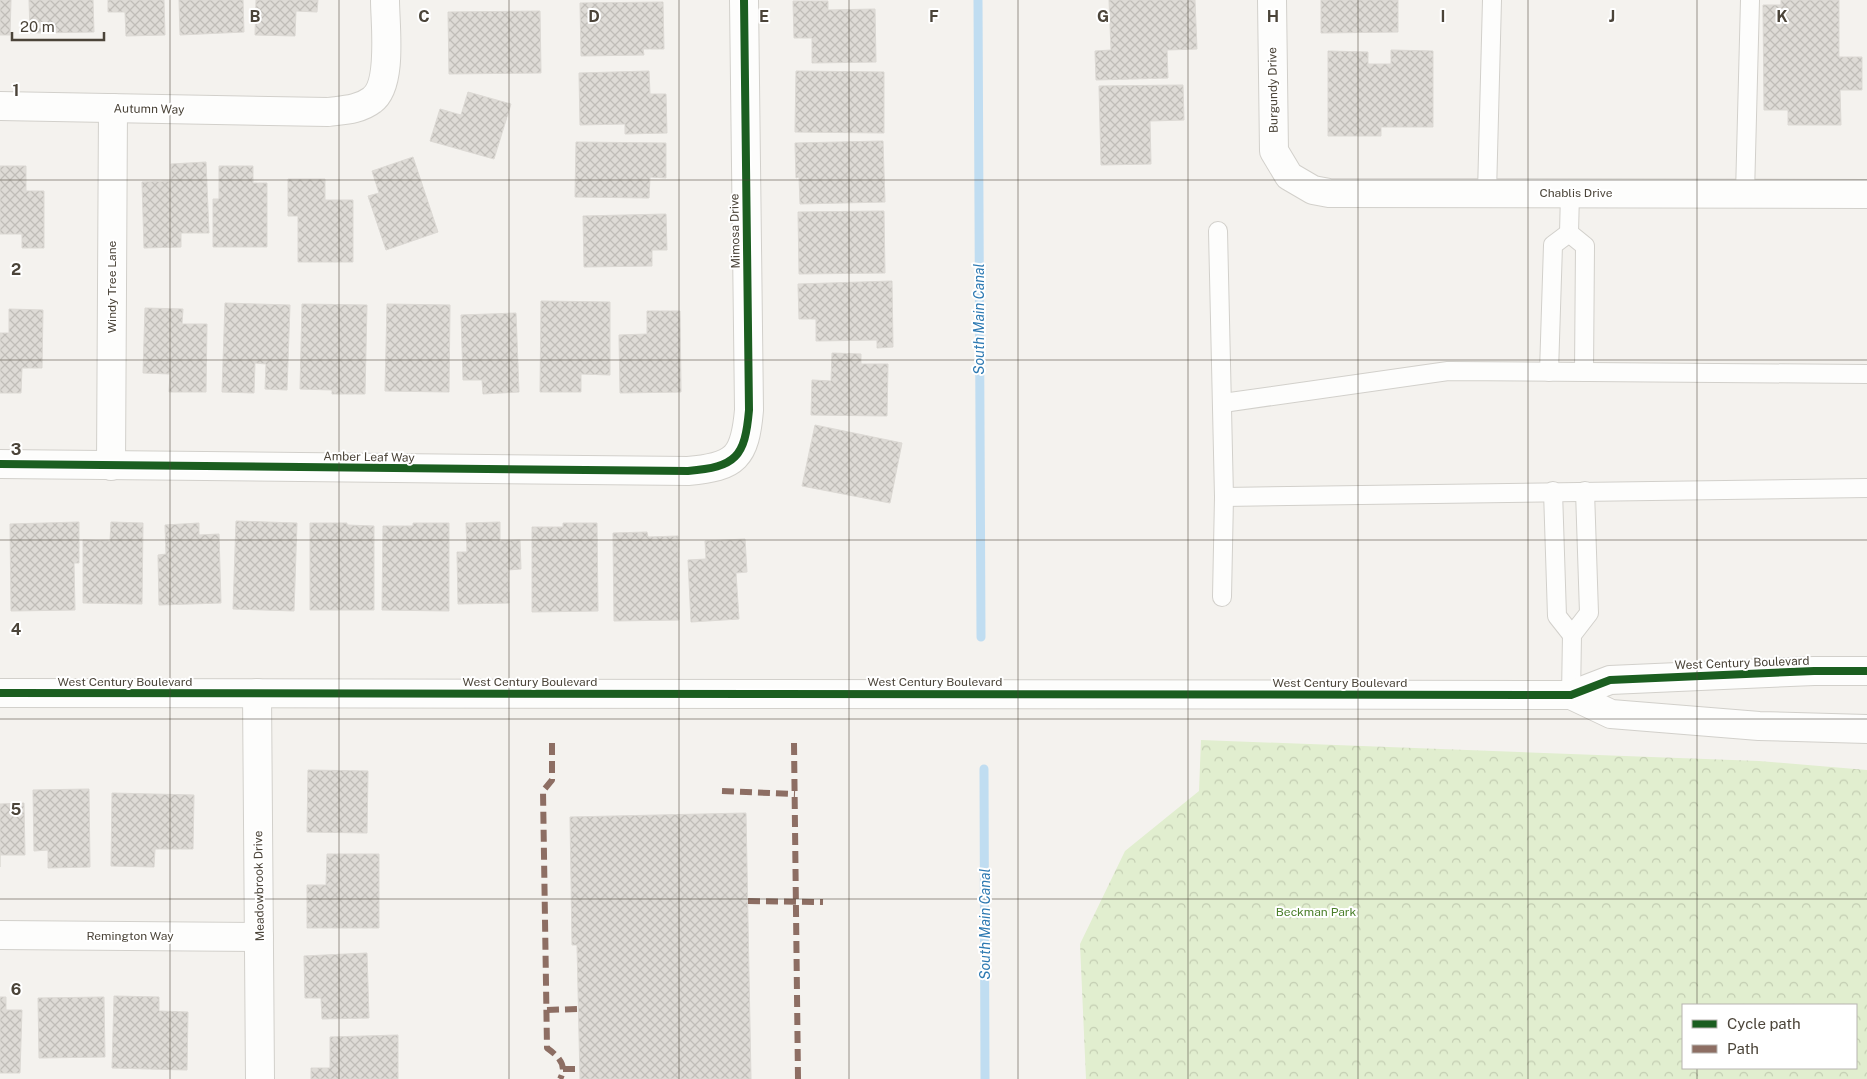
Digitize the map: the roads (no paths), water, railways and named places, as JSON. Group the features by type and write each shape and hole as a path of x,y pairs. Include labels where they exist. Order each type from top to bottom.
{"street":[{"name":"Autumn Way","path":"0,106 298,112 328,112 357,108 374,100 385,78 385,0"},
{"name":"Mimosa Drive","path":"734,458 742,450 747,437 749,410 744,0"},
{"name":"Burgundy Drive","path":"1272,0 1274,151 1289,176"},
{"name":"Windy Tree Lane","path":"111,466 113,108"},
{"name":"Chablis Drive","path":"1289,176 1313,190 1328,193 1867,194"},
{"name":"Amber Leaf Way","path":"0,464 688,472 714,469 734,458"},
{"name":"West Century Boulevard","path":"0,693 1571,695 1610,680 1814,671 1867,671"},
{"name":"Meadowbrook Drive","path":"256,693 260,1079"},
{"name":"West Century Boulevard","path":"1571,695 1610,714 1759,726 1867,729"},
{"name":"Remington Way","path":"0,935 259,937"}],"lane":[{"path":"1488,193 1492,0"},
{"path":"1745,194 1750,0"},
{"path":"1569,233 1570,193"},
{"path":"1218,232 1223,402 1222,596"},
{"path":"1549,372 1553,245 1569,233"},
{"path":"1569,233 1585,246 1584,372"},
{"path":"1223,402 1448,371 1867,374"},
{"path":"1224,497 1867,488"},
{"path":"1553,491 1557,616 1572,635"},
{"path":"1571,695 1572,635 1589,613 1585,491"}],"waterway":[{"name":"South Main Canal","path":"978,0 981,637"},
{"name":"South Main Canal","path":"984,769 985,1079"}],"park label":[{"name":"Beckman Park","path":"1316,912"}]}
